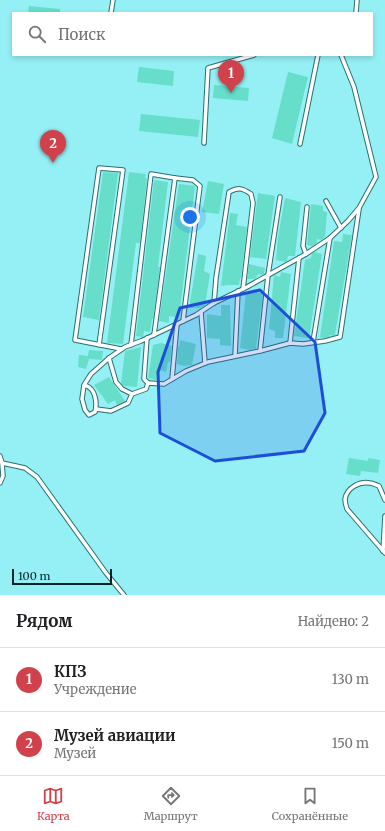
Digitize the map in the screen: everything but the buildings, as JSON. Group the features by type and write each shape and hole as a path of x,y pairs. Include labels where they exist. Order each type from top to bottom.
{"lane":[{"path":"111,12 113,0"},
{"path":"356,12 357,0"},
{"path":"204,143 208,68 250,56"},
{"path":"300,144 318,56"},
{"path":"84,385 90,388 95,396 97,406 95,412 89,415 84,410 82,399 84,385 91,374 109,358 121,349 201,312 214,303 243,289 306,254 330,238 359,208 376,177 354,87 340,56"},
{"path":"99,345 123,170 99,168 75,340 99,345 121,349"},
{"path":"130,345 151,174 193,180 200,186 183,321"},
{"path":"154,335 175,178"},
{"path":"214,303 216,278 229,192 237,188 245,190 251,194 253,203 243,289"},
{"path":"260,351 268,275 280,197"},
{"path":"326,201 341,228"},
{"path":"306,207 303,246 306,254"},
{"path":"147,338 144,379 148,383 164,384 186,370 205,363 290,343 303,344 326,341 340,337 359,208"},
{"path":"313,342 330,238"},
{"path":"290,343 299,258"},
{"path":"235,356 238,291"},
{"path":"201,312 205,363"},
{"path":"172,379 176,324"},
{"path":"109,358 116,382 122,389 132,394 146,389 148,383"},
{"path":"96,409 111,411 128,403 132,394"},
{"path":"0,456 3,476 0,482"},
{"path":"1,463 25,468 37,476 106,573 124,595"},
{"path":"384,552 347,509 345,500 349,490 355,485 371,483 379,486 385,500"},
{"path":"384,552 385,516"}],"highlighted area":[{"path":"260,290 315,342 325,413 304,451 215,461 160,433 158,372 180,308"}],"place":[{"name":"КПЗ","path":"231,93"},
{"name":"Музей авиации","path":"53,163"}]}
